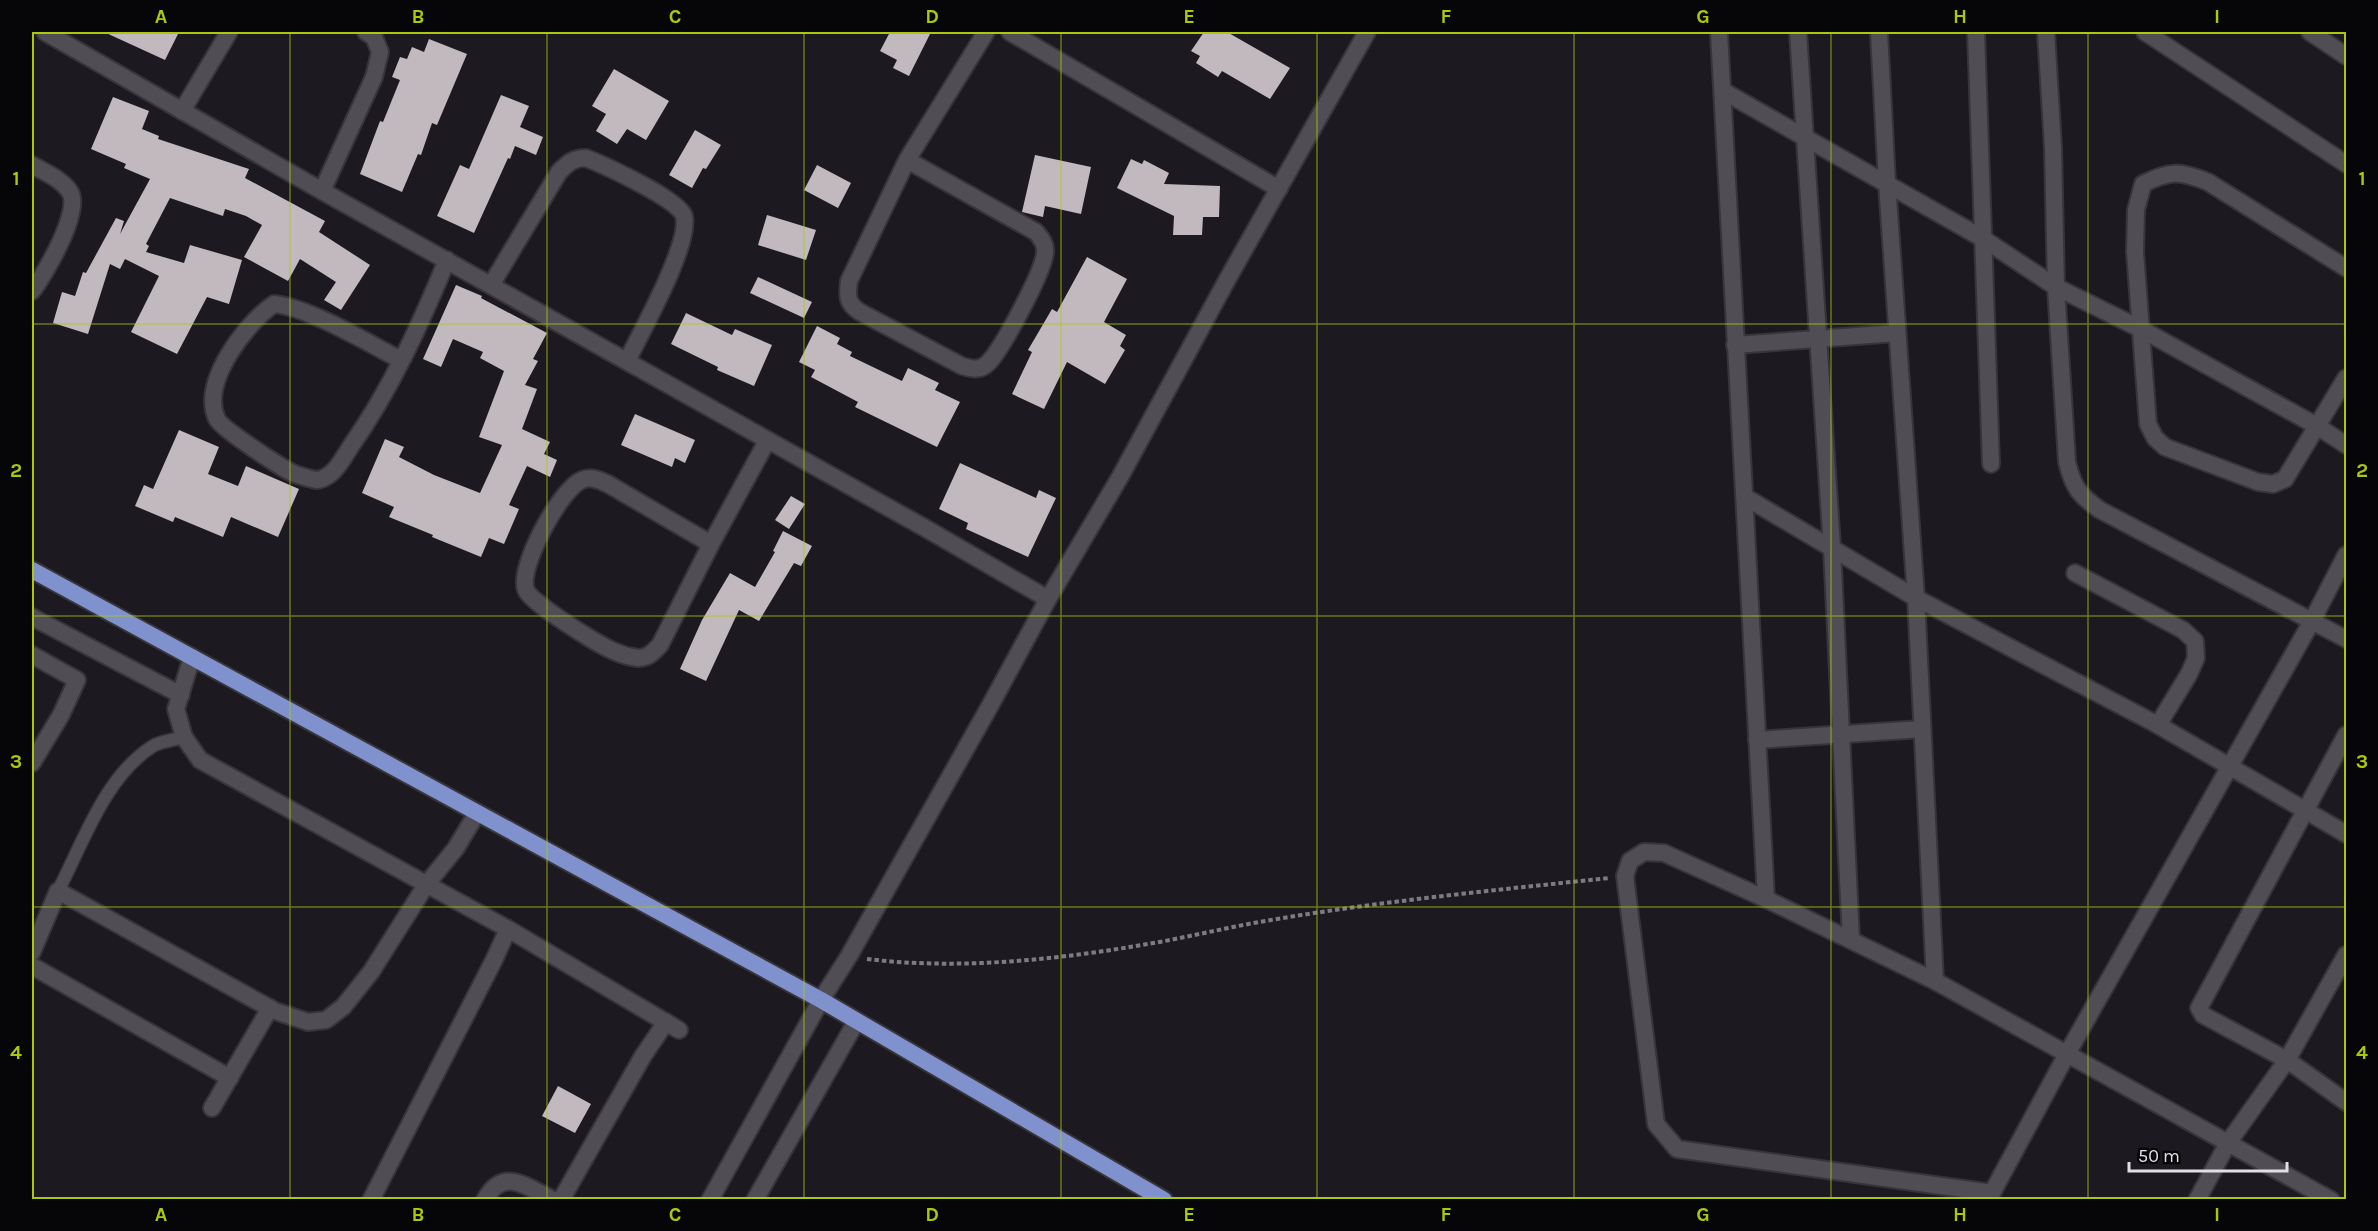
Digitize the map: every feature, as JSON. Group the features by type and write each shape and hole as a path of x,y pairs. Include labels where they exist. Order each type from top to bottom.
{"highway":[{"path":"32,570 821,1000 1164,1200"}],"street":[{"path":"45,32 322,191 1048,599"},
{"path":"182,111 229,32"},
{"path":"322,191 374,77 380,52 374,37 366,32"},
{"path":"908,160 1028,227 1036,232 1044,242 1046,250 1044,259 1020,313 987,364 976,369 962,366 851,307 847,296 849,281 865,244 908,160 986,32"},
{"path":"1010,32 1279,189"},
{"path":"710,1200 821,1000 849,956 992,704 1048,599 1120,477 1367,32"},
{"path":"1719,32 1766,899"},
{"path":"1798,32 1832,548 1851,940"},
{"path":"1879,32 1887,183 1916,597 1935,981"},
{"path":"1976,32 1991,464"},
{"path":"2046,32 2053,147 2056,287 2067,462 2072,483 2083,498 2100,510 2346,639"},
{"path":"2145,32 2346,164"},
{"path":"2310,32 2346,56"},
{"path":"1723,92 1982,238 2056,287 2142,329 2318,426 2346,445"},
{"path":"491,285 559,172 570,161 586,158 664,197 684,216 681,244 657,302 627,361"},
{"path":"32,165 55,178 71,193 73,204 64,232 32,291"},
{"path":"2346,268 2208,182 2185,173 2160,175 2143,184 2136,210 2135,252 2148,424 2155,438 2165,447 2258,482 2273,484 2285,479 2346,378"},
{"path":"401,360 318,318 286,305 273,304 251,323 223,365 213,394 213,409 218,422 232,434 294,473 318,480 331,474 377,410 425,314 447,260"},
{"path":"1735,345 1897,333"},
{"path":"711,544 608,484 593,478 584,479 575,483 563,497 542,530 526,571 524,579 526,591 538,604 614,651 636,658 649,656 660,645 767,441"},
{"path":"1745,498 1916,597 2158,725 2346,834"},
{"path":"2331,1200 2228,1143 2067,1054 1935,981 1766,899 1664,853 1644,852 1630,861 1624,876 1656,1125 1677,1149 1990,1196 2067,1054 2312,621 2346,555"},
{"path":"2074,573 2183,630 2195,641 2196,658 2189,674 2158,725"},
{"path":"32,617 181,695"},
{"path":"32,655 77,680 61,715 32,763"},
{"path":"192,657 176,709 184,737 201,760 508,929 672,1026 643,1056 561,1200"},
{"path":"1757,740 1922,729"},
{"path":"2346,735 2199,1008 2203,1015 2287,1060 2346,1101"},
{"path":"32,952 58,891 270,1008 308,1022 326,1020 343,1007 371,972 426,885 456,848 477,813"},
{"path":"370,1200 508,929"},
{"path":"2197,1200 2228,1143 2287,1060 2346,955"},
{"path":"32,966 230,1078"},
{"path":"212,1108 270,1008"},
{"path":"755,1200 856,1022"},
{"path":"485,1200 494,1186 508,1180 553,1200"}],"lane":[{"path":"58,891 105,797 129,764 155,745 184,737"}],"path":[{"path":"849,956 902,963 974,963 1046,958 1142,945 1272,920 1418,899 1624,876"}],"building":[{"path":"104,32 179,32 165,60"},
{"path":"890,32 931,32 909,76 893,68 897,60 880,51"},
{"path":"1204,32 1227,32 1290,68 1270,99 1222,71 1218,77 1196,63 1200,56 1191,51"},
{"path":"429,39 467,54 437,125 432,123 421,155 418,154 402,192 360,174 380,121 383,122 400,80 392,77 400,57 407,59 412,47 424,52"},
{"path":"614,69 669,101 646,140 627,129 617,144 596,131 606,114 592,106"},
{"path":"501,95 529,106 520,127 543,137 536,155 515,146 474,233 437,216 460,165 469,169"},
{"path":"113,97 149,111 142,129 159,136 158,139 249,169 245,178 325,221 319,232 370,265 341,310 324,300 336,282 300,259 288,281 244,257 262,225 246,216 225,209 223,216 170,198 146,244 149,246 146,252 184,263 190,245 242,260 229,304 207,297 177,354 131,332 159,276 125,259 120,269 110,264 88,334 53,323 62,292 75,296 83,272 86,273 116,218 124,221 120,234 150,179 124,168 126,164 91,149"},
{"path":"695,130 721,145 706,169 703,168 692,188 669,175"},
{"path":"1035,155 1091,167 1081,214 1045,206 1043,217 1022,212"},
{"path":"1131,159 1142,164 1144,160 1169,173 1164,184 1220,186 1219,217 1203,217 1202,235 1173,235 1174,216 1117,188"},
{"path":"817,165 851,183 838,208 804,190"},
{"path":"767,215 816,230 806,260 758,245"},
{"path":"1087,257 1127,279 1104,322 1126,335 1120,346 1125,350 1105,384 1067,362 1044,409 1012,394 1032,352 1028,350 1052,309 1057,312"},
{"path":"758,277 812,302 804,318 750,293"},
{"path":"456,285 482,296 481,298 547,333 533,359 538,361 525,385 537,389 522,429 550,442 544,454 557,460 550,477 527,466 509,505 519,509 504,544 489,538 481,557 389,517 394,507 362,493 385,439 404,447 399,457 434,475 480,493 502,445 479,437 504,371 480,358 483,352 453,339 441,367 423,359"},
{"path":"686,313 732,335 735,329 772,345 754,386 717,370 718,367 671,344"},
{"path":"817,326 840,338 837,344 852,352 850,356 902,381 908,368 939,383 935,390 960,402 937,447 855,407 858,402 811,377 815,370 799,362"},
{"path":"635,414 695,440 685,463 675,458 672,467 621,445"},
{"path":"179,430 219,447 208,474 238,486 246,466 299,489 278,537 231,517 223,537 175,517 173,522 135,506 144,485 153,489"},
{"path":"960,463 1036,498 1039,490 1056,498 1028,557 966,529 968,523 939,509"},
{"path":"791,496 805,504 789,529 775,520"},
{"path":"783,531 812,546 801,566 794,563 759,621 739,610 706,681 680,669 702,620 730,573 755,587 775,552 773,551"},
{"path":"558,1086 591,1104 575,1133 542,1116"}]}
